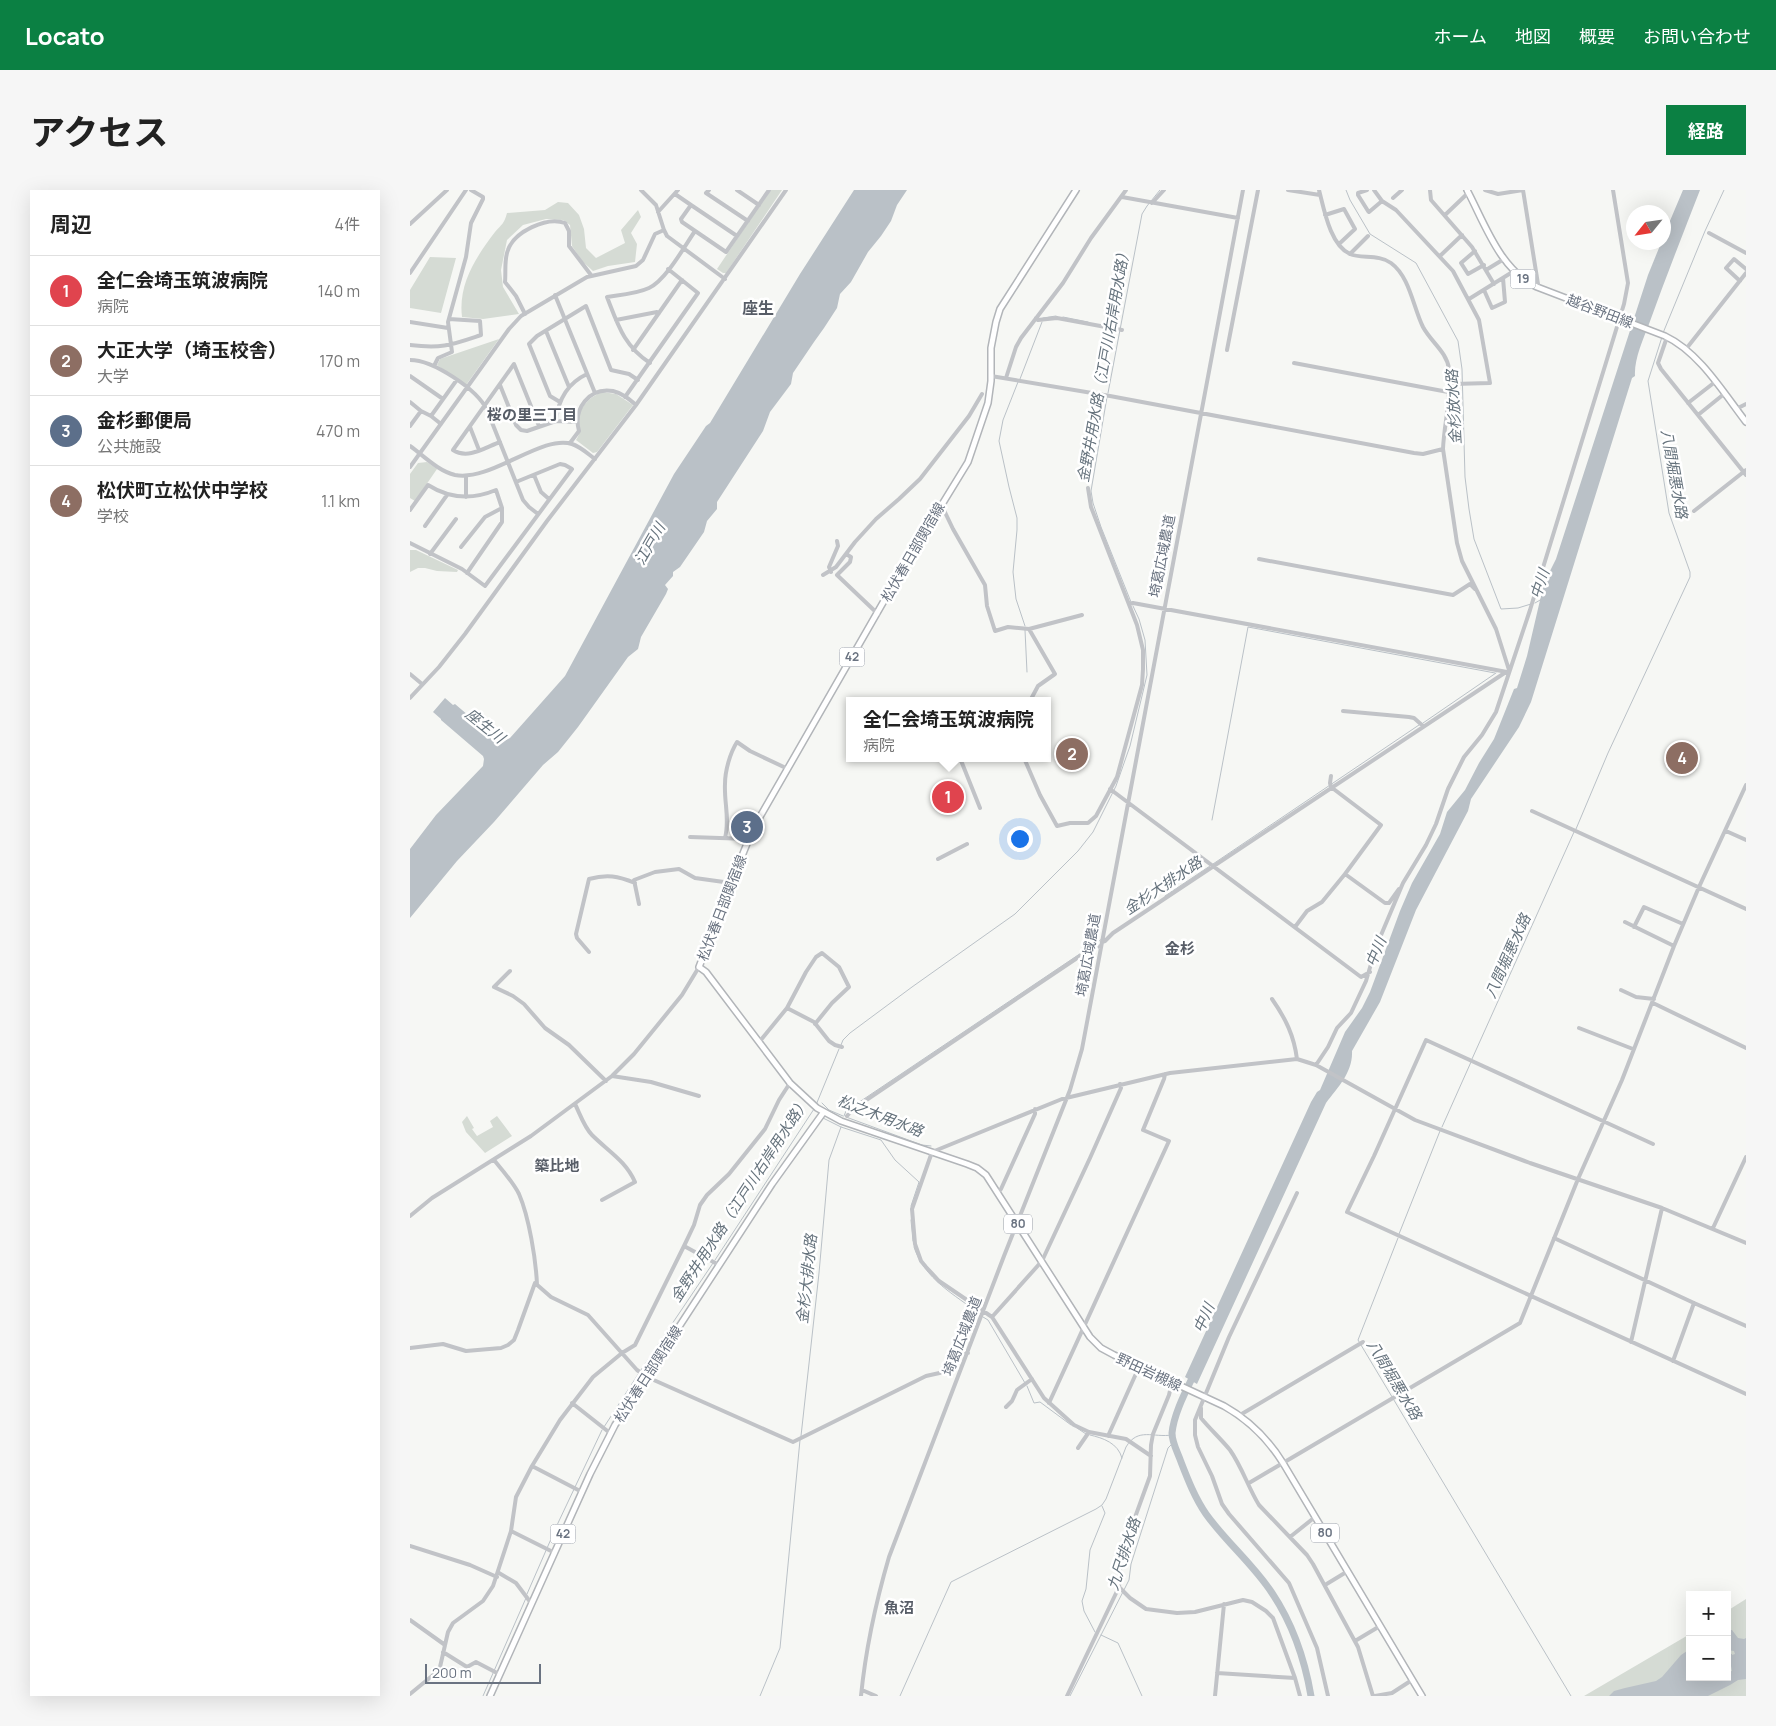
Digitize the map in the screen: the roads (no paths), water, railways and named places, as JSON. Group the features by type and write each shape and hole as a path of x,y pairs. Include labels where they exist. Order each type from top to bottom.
{"main road":[{"name":"松伏春日部関宿線","path":"490,1696 610,1433 718,1265 788,1161 824,1113 790,1083 706,972 699,967 749,839 941,504 968,462 988,403 992,376 991,348 1000,309 1076,190"},
{"name":"越谷野田線","path":"1468,192 1504,260 1525,281 1666,336 1697,359 1746,422"},
{"name":"野田岩槻線","path":"824,1113 841,1121 977,1168 986,1175 998,1192 1084,1327 1101,1348 1240,1415 1266,1440 1283,1463 1422,1696"}],"street":[{"path":"410,224 447,190"},
{"path":"410,273 412,265 466,190"},
{"path":"434,366 438,358 452,352 448,328 449,319 466,257 471,223 483,199 483,197 471,190"},
{"path":"641,190 654,202 667,236 725,279"},
{"path":"708,190 706,193 748,221"},
{"path":"737,190 759,205"},
{"path":"690,205 681,219 682,222 726,252 769,190"},
{"path":"410,698 439,667 465,634 592,457 636,405 786,190"},
{"path":"1006,378 1016,347 1021,338 1063,283 1090,238 1126,190"},
{"path":"1152,203 1164,190"},
{"name":"埼葛広域農道","path":"861,1696 868,1637 877,1597 887,1565 1067,1098 1082,1049 1243,190"},
{"path":"1227,350 1258,190"},
{"path":"1288,190 1320,195"},
{"path":"1319,190 1331,233 1339,244 1350,254 1373,256 1391,263 1411,293 1423,327 1434,344 1445,356 1448,367 1449,406 1443,449 1458,542 1462,561 1496,629 1508,672"},
{"path":"1367,190 1358,194 1369,212 1382,201"},
{"path":"1374,190 1382,201 1396,210 1453,271 1479,320 1490,384 1453,384 1448,392"},
{"path":"1393,198 1402,190"},
{"path":"1430,190 1431,200 1475,251 1494,284"},
{"path":"1485,190 1498,194 1523,190 1537,287"},
{"path":"1345,874 1384,903 1389,904 1426,845 1436,824 1448,789 1464,757 1482,735 1496,712 1621,318 1628,283 1613,190"},
{"path":"658,211 661,211 676,192 690,205 737,236"},
{"path":"1445,216 1468,192"},
{"path":"1122,196 1238,218"},
{"path":"1326,215 1344,208 1355,229 1339,244"},
{"path":"525,314 516,296 505,282 507,251 516,238 530,227 556,221 564,223 569,231 569,246 591,275"},
{"path":"410,467 518,319 591,275 636,266 643,260 655,234 664,230"},
{"path":"650,363 633,350 625,340 607,297 648,288 657,282 695,231"},
{"path":"1709,233 1746,254"},
{"path":"1350,254 1368,236"},
{"path":"1440,256 1462,236"},
{"path":"1475,251 1461,262 1468,274 1504,260"},
{"path":"1686,349 1740,281 1746,271 1734,259 1726,268 1740,281"},
{"path":"626,396 698,293 668,269"},
{"path":"1469,299 1514,271"},
{"path":"1484,290 1492,308 1506,302 1502,278"},
{"path":"633,350 682,280"},
{"path":"555,295 595,393"},
{"path":"560,402 550,396 530,346 531,341 586,306 611,370 621,371 638,380"},
{"path":"616,320 659,313"},
{"path":"1036,318 1038,320 1057,318 1121,330"},
{"path":"410,345 431,348 451,345 481,335 480,321 449,319"},
{"path":"410,322 448,328"},
{"path":"546,331 569,387"},
{"path":"1666,336 1658,363 1661,369 1745,472 1694,511"},
{"path":"410,360 424,361 434,366 467,388 485,406 500,442 512,460 516,482 526,504 538,514"},
{"path":"1294,363 1448,392"},
{"path":"500,442 466,454 453,450 514,364 539,426"},
{"path":"556,421 560,402 569,387 577,379 587,374"},
{"path":"410,376 443,399"},
{"path":"992,376 1414,453 1423,454 1443,449"},
{"path":"430,416 456,381"},
{"path":"1688,403 1715,382"},
{"path":"500,385 517,427 524,431 556,421 577,422"},
{"path":"570,444 579,431 577,422 583,403 595,393 612,391 626,396 636,405"},
{"path":"823,575 831,572 876,519 900,499 928,469 969,416 982,394"},
{"path":"1698,415 1724,394"},
{"path":"410,402 441,424"},
{"path":"1736,409 1746,404"},
{"path":"410,426 421,411"},
{"path":"470,427 479,450"},
{"path":"410,446 451,474 466,476 478,474 554,444 570,444 592,457"},
{"path":"410,543 467,573 485,586 572,469 560,464 516,482"},
{"path":"534,475 542,492 549,499"},
{"path":"466,476 466,497"},
{"path":"410,510 428,486 447,495 466,497 479,496 496,490 503,516 500,526 467,573"},
{"path":"1026,762 1040,795 1057,826 1070,823 1088,823 1096,816 1117,777 1143,674 1140,636 1131,604 1091,507 1088,488"},
{"path":"424,526 447,495"},
{"path":"1088,496 1094,495"},
{"path":"941,504 985,586 987,606 995,631 1008,627 1026,629 1082,615"},
{"path":"461,547 484,517 502,508"},
{"path":"430,554 456,518"},
{"path":"831,572 829,567 838,546 837,542"},
{"path":"846,554 851,559 837,575 878,614"},
{"path":"1260,559 1453,595 1470,584 1482,599"},
{"path":"1131,604 1508,672"},
{"path":"1026,629 1044,652 1055,674 1038,686 1032,697"},
{"path":"1102,942 1331,787 1508,672"},
{"path":"410,674 422,684"},
{"path":"1343,711 1414,718 1423,726"},
{"path":"725,838 728,826 725,783 736,742 750,751 788,769"},
{"path":"962,762 980,808"},
{"path":"1295,927 1307,911 1322,902 1381,825 1331,787 1331,776"},
{"path":"1249,1483 1520,1323 1578,1179 1622,1080 1683,924 1746,785"},
{"path":"1110,789 1361,977 1370,972"},
{"path":"1532,811 1746,908"},
{"path":"1726,831 1746,840"},
{"path":"690,837 749,839"},
{"path":"938,859 967,844"},
{"path":"639,904 634,880 655,872 679,870 695,878 731,883"},
{"path":"589,952 577,938 576,934 589,879 604,875 616,876 635,883"},
{"path":"1316,1065 1328,1047 1337,1028 1351,1013 1370,972 1376,948 1403,883"},
{"path":"1634,927 1644,907 1683,924"},
{"path":"1625,922 1674,946"},
{"path":"847,1116 853,1109 1047,978 1096,946 1101,948"},
{"path":"760,1041 787,1008 819,954 826,955 839,968 849,987 832,1003 815,1024"},
{"path":"410,1216 432,1198 494,1160 612,1076 630,1059 687,987 699,967"},
{"path":"510,971 494,987 524,1004 545,1028 568,1045 606,1081"},
{"path":"1621,990 1636,997 1654,1001 1746,1048"},
{"path":"1272,1000 1287,1022 1297,1059"},
{"path":"787,1008 815,1024 829,1041 840,1046"},
{"path":"1579,1028 1633,1050"},
{"path":"1653,1144 1426,1040 1347,1212 1746,1394"},
{"path":"1151,1456 1126,1440 1089,1432 1074,1425 1044,1398 992,1317 939,1281 926,1267 915,1244 912,1209 932,1152 1035,1109 1067,1098 1120,1084 1165,1074 1297,1059 1316,1065 1394,1110 1441,1130 1662,1208 1746,1243"},
{"path":"1049,1403 1169,1141 1143,1130 1165,1074"},
{"path":"612,1076 651,1082 699,1096"},
{"path":"410,1694 440,1667 448,1632 453,1623 487,1596 498,1575 512,1531 516,1497 532,1466 572,1403 593,1377 622,1353 635,1346 694,1225 700,1204 729,1174 759,1136 790,1083"},
{"path":"992,1317 1042,1261 1121,1088 1120,1084"},
{"path":"575,1104 592,1135 621,1161 635,1182 602,1200"},
{"path":"998,1192 1035,1114 1035,1109"},
{"path":"1712,1228 1746,1157"},
{"path":"494,1160 519,1194 535,1261 537,1285"},
{"path":"1296,1193 1229,1336 1203,1397 1195,1420 1195,1435 1202,1458 1212,1476 1222,1504 1289,1583 1317,1648 1328,1696"},
{"path":"1631,1342 1662,1208"},
{"path":"1554,1238 1746,1326"},
{"path":"684,1246 718,1265"},
{"path":"410,1348 443,1344 466,1351 500,1348 508,1345 514,1340 535,1282 551,1296 588,1315 637,1370 646,1377 793,1442 926,1376 944,1372 964,1353 968,1353"},
{"path":"1673,1361 1694,1303"},
{"path":"1240,1415 1363,1342"},
{"path":"1108,1436 1139,1367"},
{"path":"1006,1407 1012,1401 1017,1390 1032,1379"},
{"path":"1067,1696 1119,1587 1121,1556 1150,1476 1153,1434 1174,1383"},
{"path":"1203,1397 1201,1418 1230,1451 1249,1483 1259,1505 1313,1564 1355,1641 1374,1696 1392,1693 1412,1680"},
{"path":"572,1403 610,1433"},
{"path":"1078,1448 1089,1432"},
{"path":"532,1466 582,1492"},
{"path":"1290,1537 1315,1517"},
{"path":"512,1531 555,1553"},
{"path":"410,1546 470,1565 516,1583 531,1603"},
{"path":"1324,1585 1348,1571"},
{"path":"1119,1587 1130,1598 1146,1609 1177,1613 1195,1612 1243,1600 1252,1602 1266,1611 1275,1624 1300,1696"},
{"path":"1215,1696 1224,1604"},
{"path":"410,1620 445,1645"},
{"path":"1355,1641 1380,1626"},
{"path":"443,1652 467,1667 476,1662 500,1674"},
{"path":"1217,1673 1295,1678"},
{"path":"862,1690 876,1696"}],"water":[{"name":"江戸川","path":"854,190 907,190 897,205 891,221 868,252 851,282 840,294 837,308 793,373 791,384 770,412 763,431 717,502 717,509 707,521 704,532 665,585 668,589 666,594 641,637 638,649 628,657 558,752 543,765 494,822 457,861 410,918 410,849 436,815 483,766 484,759 483,756 433,712 445,698 453,705 455,704 496,739 504,741 510,738 565,676 674,474 706,426 710,423 800,274"},
{"path":"1683,190 1700,190 1639,350 1635,376 1632,378 1531,702 1519,727 1471,799 1468,811 1416,910 1380,1002 1352,1051 1352,1059 1347,1072 1326,1103 1197,1384 1185,1377 1311,1102 1320,1090 1345,1032 1362,1008 1370,992 1400,911 1412,883 1440,834 1447,812 1465,790 1494,739 1514,689 1517,688 1527,656 1544,583 1556,559 1648,275 1658,250 1671,250 1671,218"},
{"path":"1731,1630 1738,1638 1746,1638 1746,1679 1738,1680 1708,1696 1609,1696 1614,1691 1656,1681 1686,1652 1686,1681 1731,1681 1731,1654 1735,1654 1734,1651 1731,1651"}],"waterway":[{"name":"金野井用水路（江戸川右岸用水路）","path":"1108,393 1142,214 1160,190"},
{"name":"金杉放水路","path":"1346,190 1370,234 1416,263 1458,341 1462,369 1465,477 1474,539 1501,609 1518,608 1531,604"},
{"name":"八間堀悪水路","path":"1663,333 1724,190"},
{"path":"1043,318 1056,316"},
{"path":"1063,317 1088,322"},
{"path":"1020,379 1042,322"},
{"name":"八間堀悪水路","path":"1576,829 1608,753 1690,577 1690,572 1669,513 1648,381 1662,337"},
{"path":"1018,382 1003,420 999,441 1017,518 1013,572 1016,599 1025,626"},
{"name":"金野井用水路（江戸川右岸用水路）","path":"1107,397 1091,491 1101,527 1131,602"},
{"name":"金杉放水路","path":"1535,603 1542,599"},
{"name":"金野井用水路（江戸川右岸用水路）","path":"841,1045 850,1033 1015,914 1078,851 1093,832 1116,786 1130,746 1147,675 1145,640 1133,606"},
{"path":"1212,820 1248,627 1495,673"},
{"path":"1025,630 1027,672"},
{"name":"金杉大排水路","path":"1423,723 1496,673"},
{"name":"金杉大排水路","path":"1213,864 1419,725"},
{"name":"八間堀悪水路","path":"1472,1059 1574,832"},
{"name":"金杉大排水路","path":"1165,896 1210,866"},
{"name":"金杉大排水路","path":"844,1116 846,1111 1102,939"},
{"name":"金野井用水路（江戸川右岸用水路）","path":"816,1105 839,1049"},
{"name":"八間堀悪水路","path":"1442,1127 1471,1062"},
{"name":"松之木用水路","path":"822,1103 829,1110 843,1116"},
{"name":"金野井用水路（江戸川右岸用水路）","path":"715,1260 814,1109"},
{"path":"821,1117 841,1127 881,1140 895,1160 919,1182 911,1206"},
{"name":"松之木用水路","path":"846,1117 922,1145 931,1146"},
{"name":"金杉大排水路","path":"801,1436 829,1160 841,1127"},
{"name":"八間堀悪水路","path":"1399,1234 1440,1131"},
{"path":"911,1220 913,1241"},
{"name":"八間堀悪水路","path":"1398,1238 1358,1340 1571,1696"},
{"path":"914,1247 925,1268 933,1277 980,1314"},
{"name":"金野井用水路（江戸川右岸用水路）","path":"641,1370 713,1263"},
{"path":"983,1317 988,1320 1025,1383"},
{"name":"中川","path":"1195,1372 1175,1418 1172,1433 1174,1444 1198,1502 1222,1534 1265,1582 1286,1617 1297,1643 1311,1696"},
{"name":"金野井用水路（江戸川右岸用水路）","path":"604,1427 639,1373"},
{"path":"1027,1386 1034,1403 1040,1402 1071,1425"},
{"path":"1077,1428 1086,1434"},
{"name":"金野井用水路（江戸川右岸用水路）","path":"527,1594 602,1430"},
{"path":"1090,1435 1114,1445 1122,1458"},
{"path":"900,1696 951,1582 1096,1509 1106,1499 1126,1447 1131,1441 1141,1435 1172,1435"},
{"name":"金杉大排水路","path":"760,1696 780,1648 800,1440"},
{"name":"九尺排水路","path":"1070,1696 1129,1580 1131,1564 1168,1448 1174,1442"},
{"path":"1095,1632 1084,1611 1082,1601 1086,1589 1090,1550 1105,1513 1102,1506"},
{"name":"金野井用水路（江戸川右岸用水路）","path":"483,1696 526,1598"},
{"path":"1101,1635 1118,1643 1142,1696"}],"place":[{"name":"大正大学（埼玉校舎）","path":"1072,754"},
{"name":"松伏町立松伏中学校","path":"1682,758"},
{"name":"全仁会埼玉筑波病院","path":"948,797"},
{"name":"金杉郵便局","path":"747,827"}],"district":[{"name":"座生","path":"758,308"},
{"name":"桜の里三丁目","path":"532,415"},
{"name":"金杉","path":"1180,949"},
{"name":"築比地","path":"557,1166"},
{"name":"魚沼","path":"899,1608"}],"water label":[{"name":"座生川","path":"485,726"}]}
